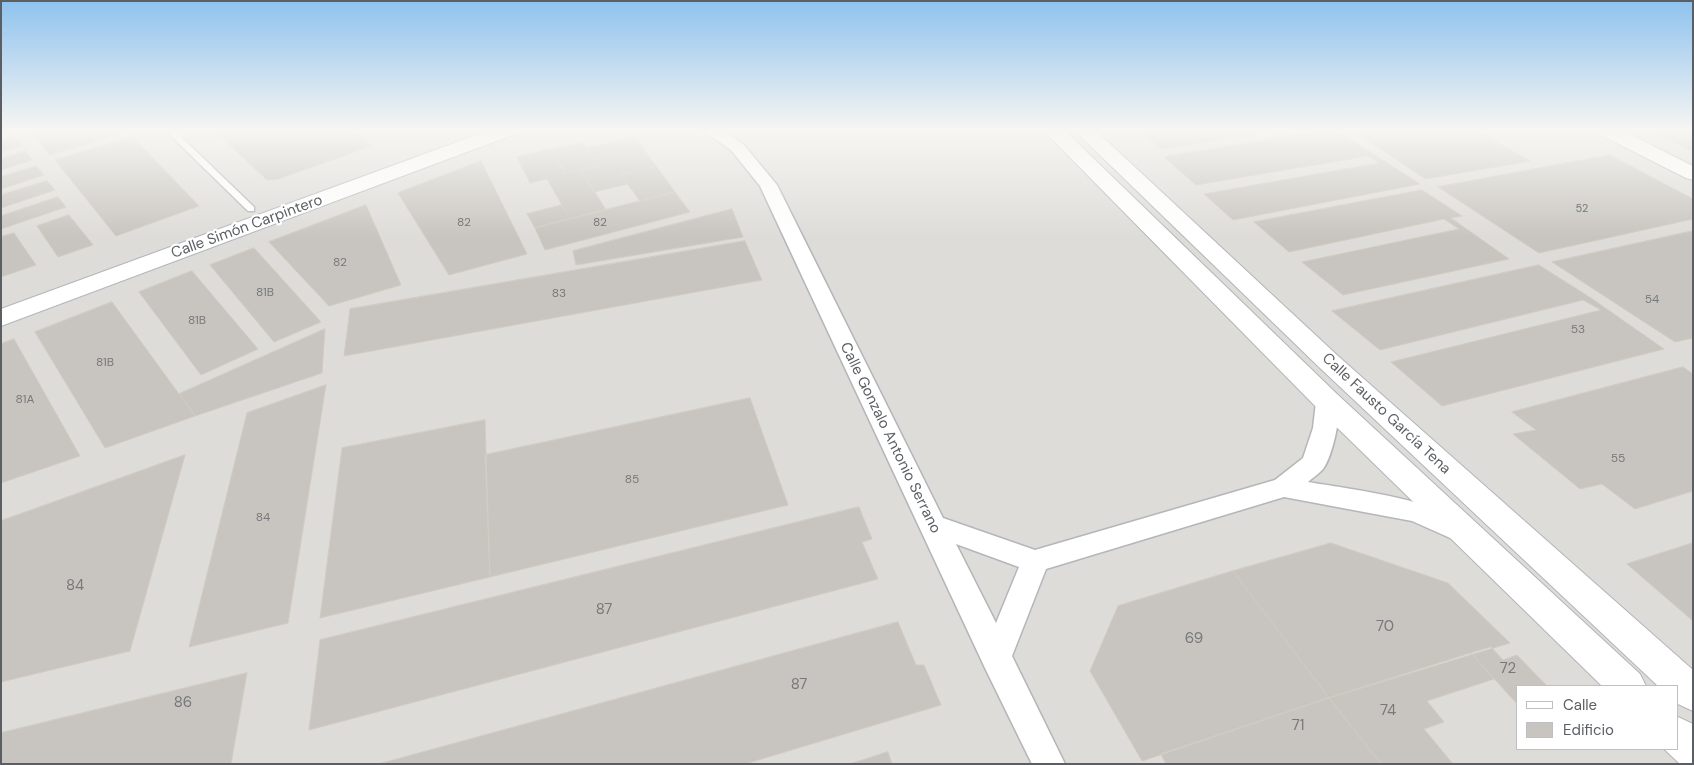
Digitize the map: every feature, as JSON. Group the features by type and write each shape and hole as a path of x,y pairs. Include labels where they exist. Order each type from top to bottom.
{"street":[{"name":"Calle Simón Carpintero","path":"103,272 251,209 388,166"},
{"name":"Calle Simón Carpintero","path":"1,318 36,296 391,166"},
{"name":"Calle Gonzalo Antonio Serrano","path":"752,166 768,185 1048,764"},
{"name":"Calle Fausto García Tena","path":"1089,166 1328,402 1626,685"},
{"name":"Calle Fausto García Tena","path":"1122,166 1330,362 1693,694"},
{"path":"1677,166 1693,174"},
{"name":"Calle Simón Carpintero","path":"1,300 36,296"},
{"path":"932,525 1035,561 1284,487 1314,463 1325,428 1328,402"},
{"path":"1284,487 1417,512 1473,538"},
{"path":"996,659 1035,561"},
{"path":"1679,737 1693,750"}],"lane":[{"path":"206,166 251,209"}],"shaded area":[{"path":"1,166 1693,166 1693,764 1,764"}],"building":[{"path":"1,166 14,166 1,170"},
{"path":"36,166 44,175 1,189 1,177"},
{"path":"60,166 160,166 199,206 116,236"},
{"path":"252,166 316,166 278,179 267,180"},
{"path":"469,166 483,166 527,254 449,275 398,193"},
{"path":"521,166 562,167 543,172 547,179 530,183"},
{"path":"561,166 598,166 565,174"},
{"path":"598,166 656,166 621,175 628,184 594,192 581,170"},
{"path":"656,166 675,192 640,201 621,175"},
{"path":"1174,166 1310,166 1196,185"},
{"path":"1364,166 1392,166 1420,184 1233,220 1204,194"},
{"path":"1406,166 1503,166 1426,179"},
{"path":"1552,166 1630,166 1693,199 1693,219 1539,253 1438,187"},
{"path":"562,167 565,174 581,170 606,210 570,219 543,172"},
{"path":"47,181 55,190 1,208 1,195"},
{"path":"1422,190 1462,216 1451,218 1509,259 1343,295 1302,262 1459,229 1444,219 1289,252 1254,222"},
{"path":"675,192 690,212 545,250 535,228"},
{"path":"58,197 66,207 1,229 1,216"},
{"path":"366,205 401,285 329,306 269,242"},
{"path":"562,205 570,219 535,228 527,214"},
{"path":"732,209 743,237 576,265 573,251"},
{"path":"69,215 93,245 58,257 37,226"},
{"path":"1693,231 1693,338 1675,342 1552,262"},
{"path":"14,233 36,265 1,277 1,237"},
{"path":"745,241 762,280 344,356 350,309"},
{"path":"254,248 321,322 274,342 210,265"},
{"path":"1539,265 1591,298 1664,349 1442,406 1391,362 1601,310 1583,300 1380,350 1332,311"},
{"path":"192,271 258,349 201,375 139,292"},
{"path":"112,302 195,416 105,448 35,332"},
{"path":"325,329 322,373 195,416 179,394"},
{"path":"14,339 80,456 1,483 1,344"},
{"path":"1683,367 1693,374 1693,491 1635,509 1602,484 1580,489 1513,434 1536,430 1512,412"},
{"path":"326,385 288,623 189,647 247,413"},
{"path":"750,398 788,505 490,577 485,455"},
{"path":"485,420 490,577 320,618 342,448"},
{"path":"185,455 130,651 1,682 1,521"},
{"path":"859,507 872,539 862,542 878,579 309,730 320,640"},
{"path":"1331,543 1448,583 1510,643 1329,698 1233,571"},
{"path":"1693,543 1693,621 1627,564"},
{"path":"1233,571 1329,698 1142,761 1090,671 1118,606"},
{"path":"898,622 916,665 924,665 941,705 745,764 379,764"},
{"path":"1491,647 1503,660 1517,655 1546,685 1516,685 1516,703 1471,653"},
{"path":"1471,653 1494,679 1427,701 1444,722 1424,729 1453,764 1381,764 1329,698"},
{"path":"247,673 231,764 1,764 1,733"},
{"path":"1329,698 1381,764 1166,764 1161,754"},
{"path":"888,752 892,764 850,764"}]}
